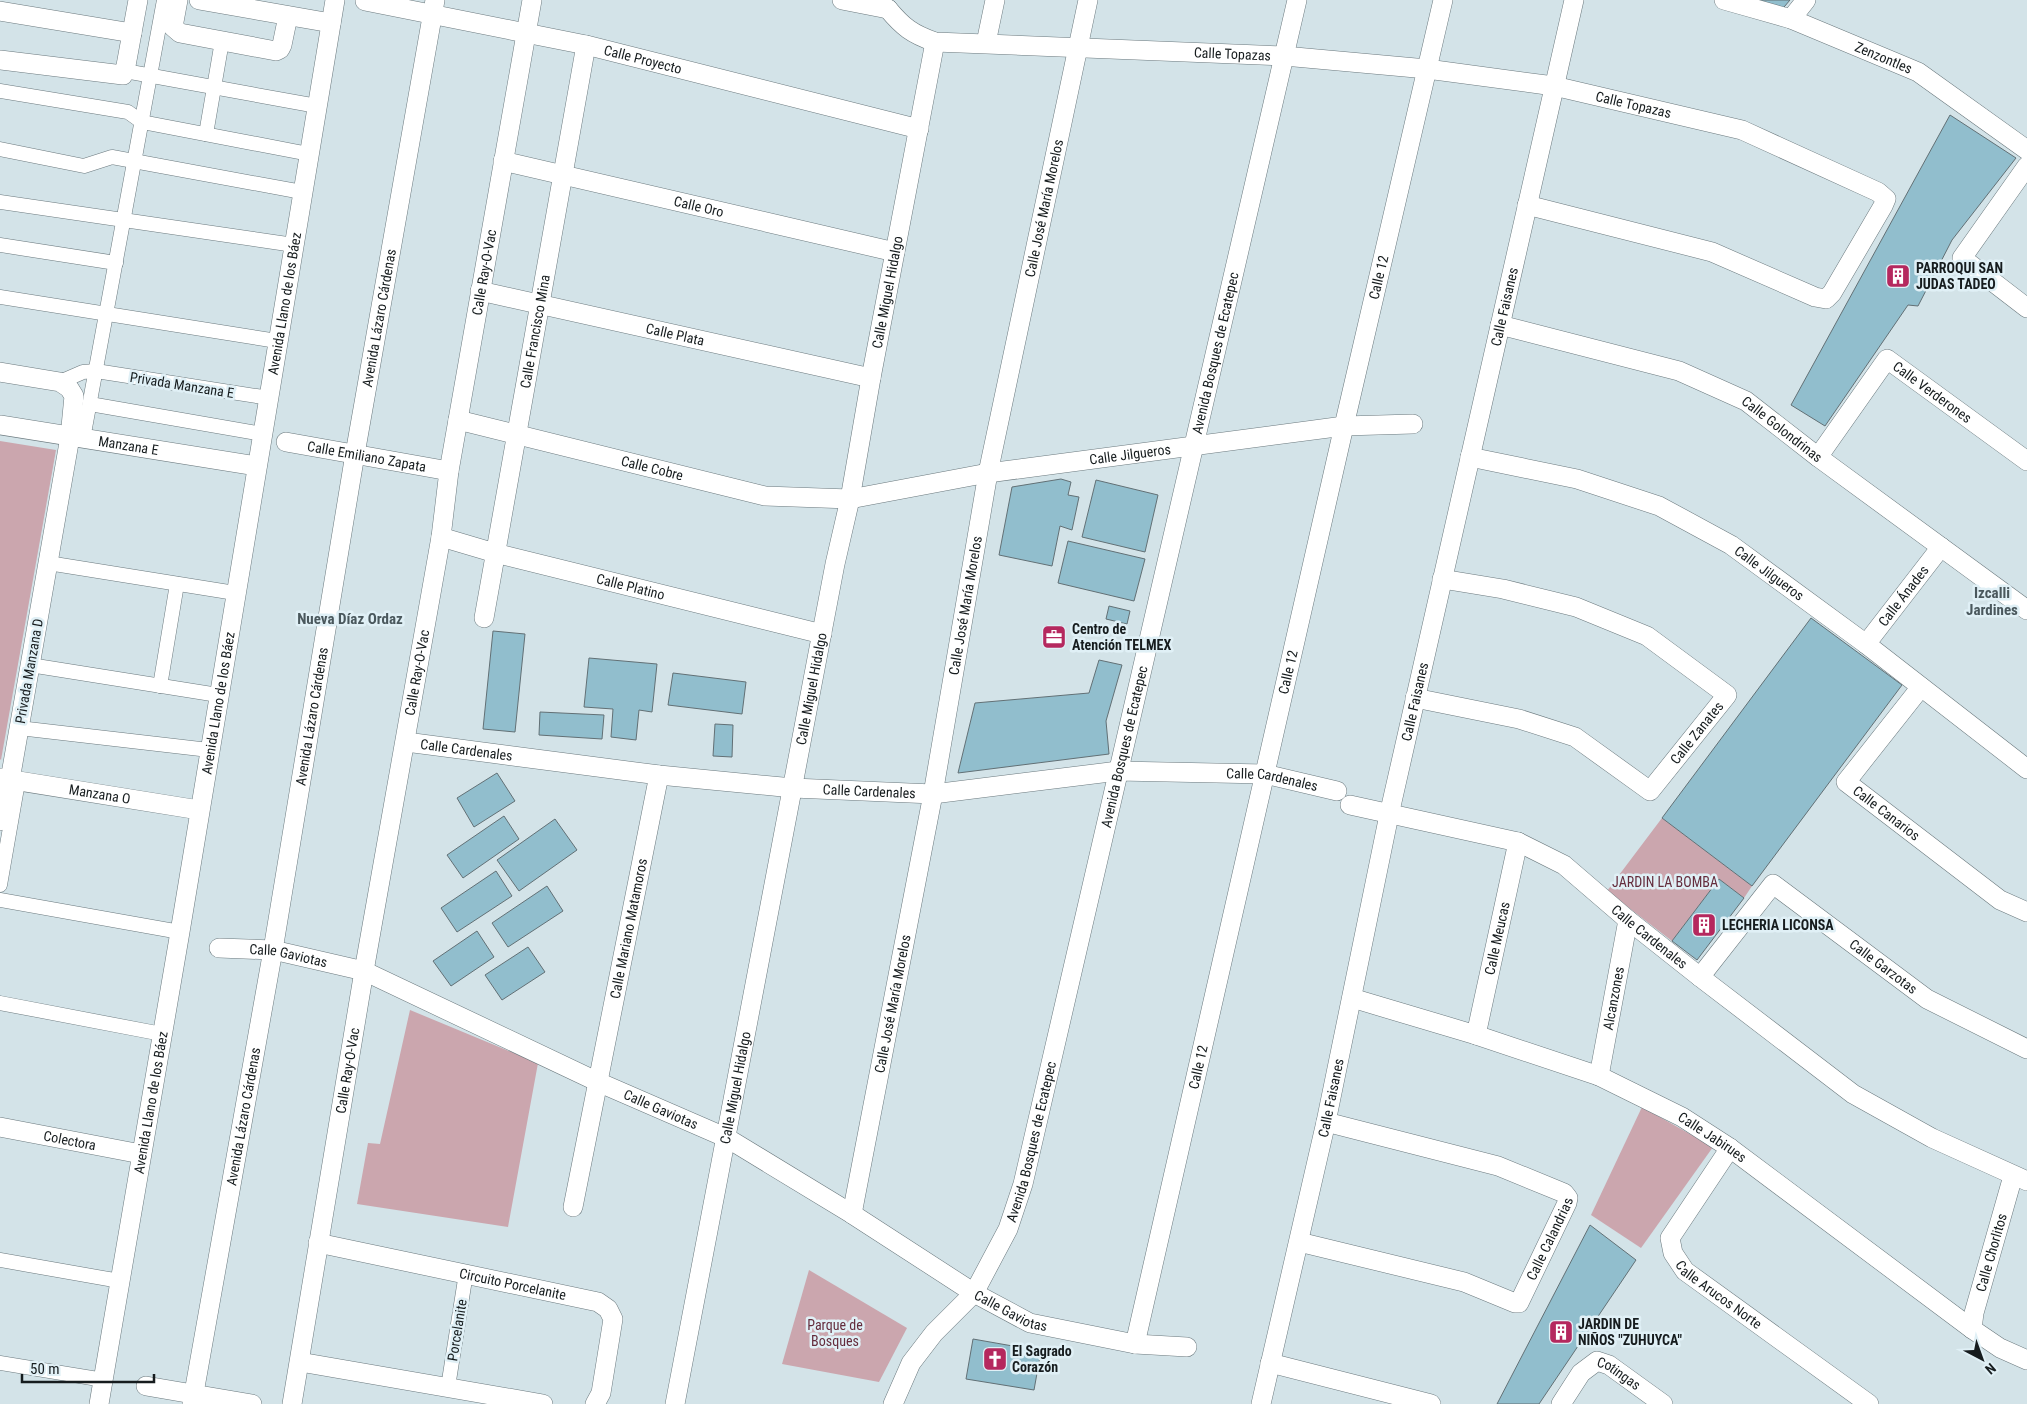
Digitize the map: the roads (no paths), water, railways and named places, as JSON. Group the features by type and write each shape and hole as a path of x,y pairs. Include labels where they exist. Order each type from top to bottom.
{"street":[{"path":"0,60 118,76 123,75 126,71 138,0"},
{"path":"164,0 166,26"},
{"path":"77,438 90,404 150,75 166,26 178,0"},
{"path":"199,0 331,23"},
{"name":"Avenida Llano de los Báez","path":"99,1404 180,932 335,0"},
{"name":"Calle Proyecto","path":"365,0 434,7 526,32 586,45 918,129"},
{"name":"Calle Ray-O-Vac","path":"292,1404 364,971 441,537 449,471 532,0"},
{"path":"842,0 889,4 903,26 917,36 935,42"},
{"path":"986,43 995,0"},
{"name":"Calle José María Morelos","path":"852,1214 933,794 988,473 1088,0"},
{"name":"Avenida Bosques de Ecatepec","path":"892,1404 911,1363 934,1333 974,1292 1008,1229 1024,1184 1297,0"},
{"name":"Calle 12","path":"1135,1344 1443,0"},
{"name":"Calle Faisanes","path":"1260,1404 1326,1122 1389,815 1574,0"},
{"name":"Zenzontles","path":"1724,0 1791,19 1918,72 2027,150"},
{"path":"1791,19 1806,0"},
{"name":"Avenida Lázaro Cárdenas","path":"193,1398 273,950 355,454 434,7"},
{"path":"0,11 134,26 166,26 180,33 276,50 280,49 282,45 288,16"},
{"path":"206,134 222,41"},
{"name":"Calle Topazas","path":"935,42 1284,56 1427,70 1554,86 1742,130 1878,192 1886,199 1837,285 1826,299 1815,297 1712,252 1527,205"},
{"name":"Calle Miguel Hidalgo","path":"675,1404 822,634 850,499 935,42"},
{"name":"Calle Francisco Mina","path":"484,618 586,45"},
{"path":"126,71 317,106"},
{"path":"0,91 128,112 142,122 309,154"},
{"path":"0,149 84,166 112,156 302,192"},
{"name":"Calle Oro","path":"503,161 895,252"},
{"path":"2027,166 1962,258 2027,308"},
{"path":"0,202 294,245"},
{"path":"0,245 116,263"},
{"name":"Calle Plata","path":"480,291 871,378"},
{"path":"0,297 278,342"},
{"name":"Calle Golondrinas","path":"1500,325 1679,371 1746,401 1818,457 2027,610"},
{"name":"Calle Verderones","path":"1818,457 1887,359 2027,461"},
{"path":"0,372 60,382 83,372 96,371"},
{"name":"Privada Manzana E","path":"96,371 269,398"},
{"name":"Privada Manzana D","path":"0,821 19,728 48,563 77,438 74,396 69,388 60,382"},
{"path":"90,404 263,434"},
{"name":"Calle Cobre","path":"458,420 765,496 850,499"},
{"name":"Calle Jilgueros","path":"850,499 988,473 1344,426 1413,424"},
{"name":"Manzana E","path":"0,425 257,466"},
{"name":"Calle Emiliano Zapata","path":"286,442 449,471"},
{"name":"Calle Jilgueros","path":"1470,456 1578,479 1659,506 1731,544 1866,644 2027,769"},
{"name":"Calle Platino","path":"441,537 495,553 822,634"},
{"name":"Calle Ánades","path":"1866,644 1941,547"},
{"path":"48,563 235,594"},
{"name":"Calle Zanates","path":"1415,698 1519,719 1575,737 1650,791 1727,695 1647,636 1576,606 1503,589 1442,579"},
{"path":"160,686 177,584"},
{"path":"30,665 218,696"},
{"name":"Calle Canarios","path":"1921,687 1846,782 2000,900 2027,912"},
{"path":"19,728 209,750"},
{"name":"Calle Cardenales","path":"406,742 659,775 793,788 933,794 1118,771 1265,774 1337,791 1350,806 1518,842 1564,865 1628,920 1700,977 1854,1094 1932,1138 2020,1178"},
{"name":"Calle Mariano Matamoros","path":"573,1207 659,775"},
{"path":"0,886 9,780"},
{"name":"Manzana O","path":"9,780 199,810"},
{"name":"Calle Meucas","path":"1476,1035 1518,842"},
{"name":"Calle Garzotas","path":"1700,977 1773,884 1928,998 2027,1049"},
{"path":"0,900 180,932"},
{"name":"Alcanzones","path":"1599,1076 1628,920"},
{"name":"Calle Gaviotas","path":"219,948 273,950 364,971 598,1082 727,1138 852,1214 974,1292 1030,1323 1135,1344 1187,1348"},
{"name":"Calle Jabirues","path":"1352,998 1476,1035 1599,1076 1682,1117 1730,1148 1972,1329 2000,1348 2027,1360"},
{"path":"0,1003 162,1034"},
{"name":"Calle Calandrias","path":"1299,1242 1464,1282 1514,1303 1519,1303 1567,1203 1568,1198 1564,1193 1498,1166 1326,1122"},
{"name":"Colectora","path":"0,1127 141,1154"},
{"name":"Calle Arucos Norte","path":"1730,1148 1670,1238 1673,1253 1685,1271 1869,1404"},
{"name":"Calle Chorlitos","path":"1972,1329 1974,1314 2020,1178"},
{"name":"Circuito Porcelanite","path":"318,1243 598,1302 608,1309 613,1319 601,1393 594,1404"},
{"path":"0,1260 120,1281"},
{"name":"Porcelanite","path":"448,1387 466,1274"},
{"name":"Cotingas","path":"1561,1404 1581,1373 1597,1360 1610,1365 1663,1404"},
{"path":"300,1362 543,1404"},
{"path":"0,1363 104,1380"},
{"path":"1270,1363 1431,1404"},
{"path":"146,1386 193,1398 252,1404"}],"place":[{"name":"PARROQUI SAN JUDAS TADEO","path":"1898,276"},
{"name":"Centro de Atención TELMEX","path":"1054,637"},
{"name":"LECHERIA LICONSA","path":"1704,925"},
{"name":"JARDIN DE NIÑOS \"ZUHUYCA\"","path":"1561,1332"},
{"name":"El Sagrado Corazón","path":"995,1359"}],"district":[{"name":"Izcalli Jardines","path":"1992,602"},
{"name":"Nueva Díaz Ordaz","path":"350,619"}],"park label":[{"name":"JARDIN LA BOMBA","path":"1665,882"},
{"name":"Parque de Bosques","path":"835,1334"}]}
